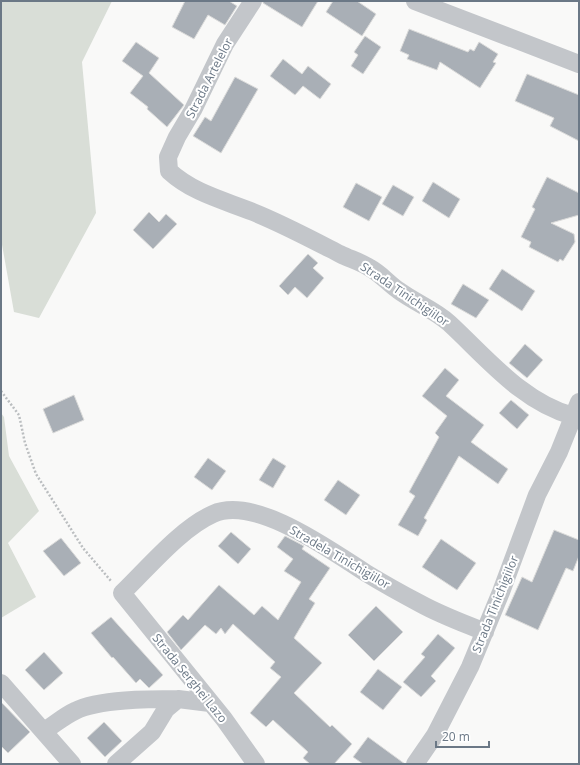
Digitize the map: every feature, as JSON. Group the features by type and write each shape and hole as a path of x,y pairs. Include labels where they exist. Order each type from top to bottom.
{"street":[{"name":"Strada Artelelor","path":"168,157 176,137 193,110 225,44 253,1"},
{"path":"415,1 579,64"},
{"name":"Strada Tinichigiilor","path":"168,157 169,172 179,180 201,193 300,232 371,268 401,293 448,322 491,365 537,401 556,412 576,409"},
{"name":"Strada Tinichigiilor","path":"415,764 435,736 485,632 502,592 537,495 559,452 576,409"},
{"name":"Stradela Tinichigiilor","path":"122,593 187,530 212,514 229,509 246,511 298,530 367,574 422,604 485,632"},
{"name":"Strada Serghei Lazo","path":"122,593 210,703 256,764"},
{"path":"1,683 72,764"},
{"path":"44,731 75,710 105,703 146,699 178,699 210,703"},
{"path":"116,764 152,732 166,710 178,699"}],"path":[{"path":"1,391 19,415 25,443 36,474 83,548 122,593"}],"shaded area":[{"path":"1,1 112,1 82,62 96,213 39,318 14,312 1,239"},
{"path":"1,413 4,417 9,456 39,511 8,543 36,597 1,618"}],"building":[{"path":"185,1 229,1 237,6 225,25 208,15 194,39 172,27"},
{"path":"263,1 318,1 302,27 263,3"},
{"path":"333,1 357,1 376,14 362,36 326,12"},
{"path":"409,29 468,52 470,49 474,51 479,42 498,54 493,62 496,63 480,88 440,62 437,70 407,59 409,55 400,51"},
{"path":"365,36 381,47 363,74 351,66 358,55 354,52"},
{"path":"136,42 159,58 149,73 184,105 167,127 147,109 148,107 130,93 143,76 122,61"},
{"path":"283,59 302,74 308,66 331,84 320,99 303,86 295,95 270,76"},
{"path":"527,74 579,95 579,141 550,126 554,118 515,101"},
{"path":"235,77 258,89 221,153 193,136 205,117 211,121"},
{"path":"547,177 579,193 579,215 551,223 574,234 575,242 563,261 560,259 558,262 529,247 531,242 521,237 535,209 532,207"},
{"path":"433,182 460,199 449,218 422,201"},
{"path":"356,183 382,197 369,221 343,207"},
{"path":"393,185 414,197 403,216 382,204"},
{"path":"149,212 159,222 166,214 177,224 153,249 133,230"},
{"path":"308,254 318,263 313,268 324,278 307,298 295,287 288,295 279,286"},
{"path":"502,269 535,291 522,311 489,289"},
{"path":"463,284 489,300 476,318 451,304"},
{"path":"525,344 543,360 527,378 509,363"},
{"path":"445,368 459,380 446,396 484,425 471,442 508,469 498,484 459,456 424,518 427,520 418,536 398,525 415,496 409,492 439,437 435,433 447,416 422,396"},
{"path":"74,395 84,420 53,433 43,409"},
{"path":"511,400 529,415 517,429 499,413"},
{"path":"208,458 226,471 212,490 194,477"},
{"path":"273,458 286,466 273,488 259,480"},
{"path":"338,480 360,495 346,515 324,500"},
{"path":"554,530 579,540 579,556 573,571 566,568 538,630 505,615 522,577 532,582"},
{"path":"231,532 251,549 238,564 218,546"},
{"path":"285,536 304,546 302,549 330,568 309,599 315,603 294,638 322,663 294,693 330,727 332,725 352,744 334,764 310,764 303,758 308,752 273,720 266,727 250,713 281,677 270,668 275,662 233,624 225,634 221,628 216,634 205,625 181,650 167,632 183,615 188,620 219,585 254,615 262,606 278,620 301,582 284,571 293,559 277,547"},
{"path":"61,538 81,563 64,576 43,551"},
{"path":"441,539 476,563 457,590 422,567"},
{"path":"376,606 403,632 374,661 348,635"},
{"path":"111,617 163,675 149,688 140,679 136,683 91,633"},
{"path":"438,634 455,648 431,676 436,681 421,697 403,682 425,657 421,654"},
{"path":"44,652 63,673 44,690 25,670"},
{"path":"378,669 402,687 383,710 360,692"},
{"path":"1,702 30,732 8,753 1,746"},
{"path":"104,722 122,741 105,757 87,738"},
{"path":"368,737 405,764 363,764 353,757"}]}
